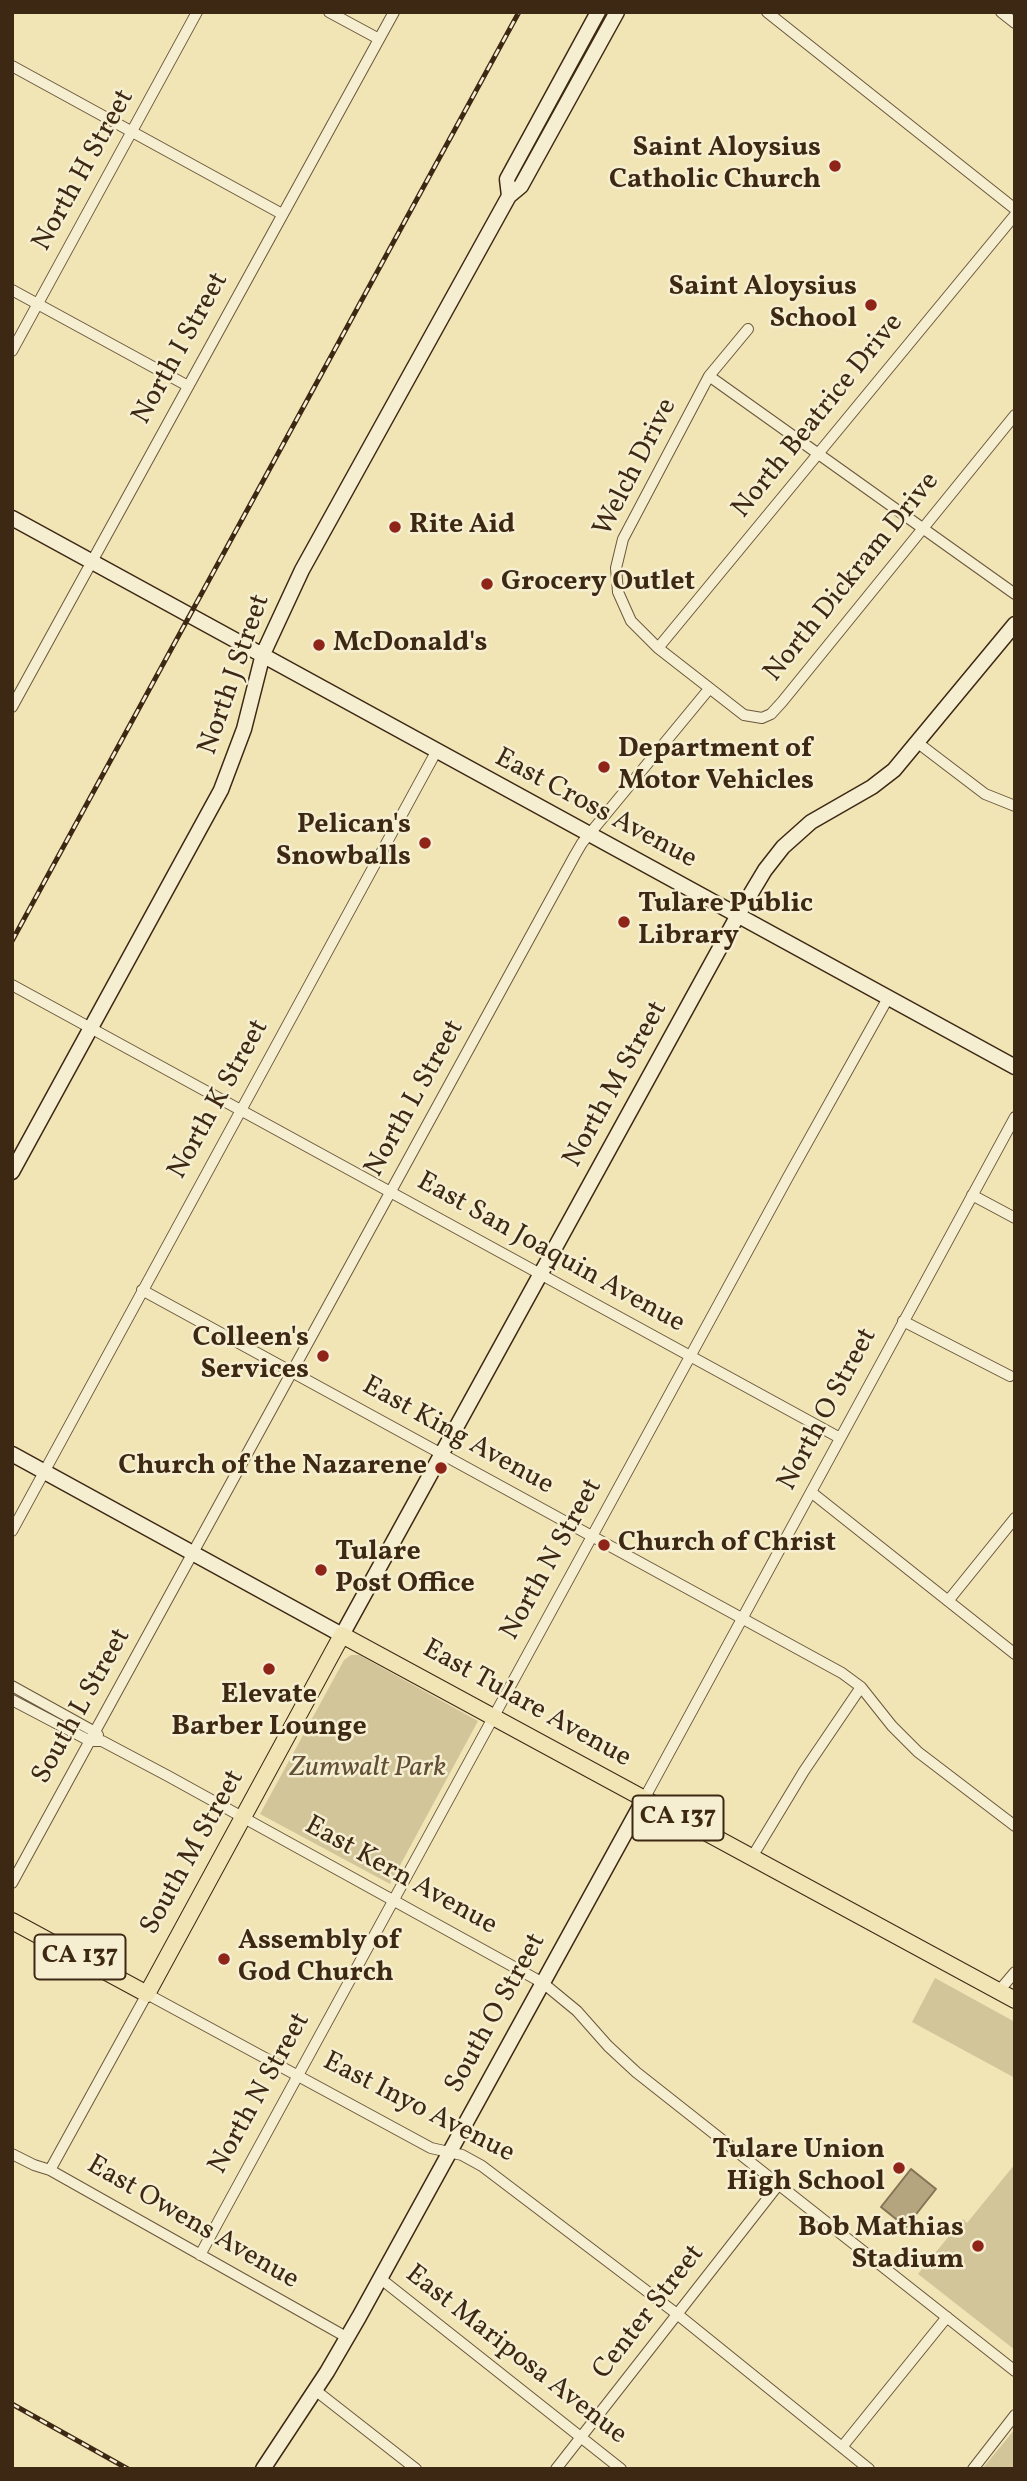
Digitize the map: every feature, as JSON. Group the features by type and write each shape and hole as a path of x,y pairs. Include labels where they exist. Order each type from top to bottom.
{"main road":[{"name":"North J Street","path":"509,196 506,179 598,12"},
{"name":"North J Street","path":"12,1172 221,790 244,729 263,654 302,570 509,196 522,186 617,12"},
{"name":"East Cross Avenue","path":"12,518 1015,1067"},
{"name":"North M Street","path":"342,1634 738,915 769,864 798,833 823,813 880,781 894,770 1015,624"},
{"name":"East Tulare Avenue","path":"12,1454 1015,2000"},
{"name":"South M Street","path":"147,1994 342,1634"},
{"name":"South O Street","path":"263,2469 348,2338 381,2280 644,1799"},
{"name":"East Inyo Avenue","path":"12,1921 147,1994"}],"street":[{"name":"North H Street","path":"12,351 197,12"},
{"path":"329,12 379,39"},
{"name":"North I Street","path":"12,707 394,12"},
{"path":"767,12 1015,209"},
{"path":"780,23 789,12"},
{"path":"1001,12 1015,23"},
{"path":"12,66 282,214"},
{"name":"North Beatrice Drive","path":"658,648 1015,215"},
{"path":"12,290 188,386"},
{"name":"Welch Drive","path":"709,690 658,648 631,621 618,592 616,568 622,539 709,376 748,329"},
{"path":"709,376 1015,594"},
{"name":"North Dickram Drive","path":"709,690 744,715 762,718 771,714 1015,415"},
{"name":"North L Street","path":"195,1553 575,855 709,690"},
{"path":"918,743 985,794 1015,806"},
{"name":"North K Street","path":"12,1531 436,752"},
{"name":"East San Joaquin Avenue","path":"12,985 840,1438"},
{"name":"North N Street","path":"200,2255 888,998"},
{"name":"North O Street","path":"644,1799 1015,1117"},
{"path":"972,1195 1015,1218"},
{"name":"East King Avenue","path":"142,1290 842,1673 861,1686 892,1726 918,1752 1015,1826"},
{"path":"903,1321 1010,1376"},
{"path":"811,1493 1015,1654"},
{"path":"948,1601 1015,1518"},
{"name":"South L Street","path":"12,1884 195,1553"},
{"name":"East Kern Avenue","path":"12,1686 93,1737"},
{"path":"751,1857 804,1770 861,1686"},
{"name":"East Kern Avenue","path":"12,1700 102,1741 543,1983 578,2011 636,2073 1015,2371"},
{"path":"998,1992 1015,1972"},
{"name":"East Inyo Avenue","path":"147,1994 430,2148 462,2155 482,2165 677,2315 869,2469"},
{"name":"South M Street","path":"50,2169 147,1994"},
{"name":"East Owens Avenue","path":"12,2154 34,2165 50,2169 348,2338"},
{"name":"Center Street","path":"555,2469 779,2184"},
{"name":"East Mariposa Avenue","path":"381,2280 621,2469"},
{"path":"842,2447 947,2317"},
{"path":"315,2390 416,2469"},
{"path":"973,2469 1015,2415"}],"green space":[{"name":"Zumwalt Park","path":"351,1655 359,1655 478,1721 390,1884 260,1814 344,1660"},
{"path":"935,1978 1015,2022 1015,2078 912,2022"},
{"name":"Bob Mathias Stadium","path":"1015,2164 1015,2350 918,2274 963,2219 967,2223"},
{"path":"1015,2429 1015,2469 982,2469"}],"shaded area":[{"path":"911,2169 936,2189 906,2227 881,2207"}],"railway":[{"path":"12,941 519,12"},
{"path":"12,2404 128,2469"}],"place":[{"name":"Saint Aloysius Catholic Church","path":"835,166"},
{"name":"Saint Aloysius School","path":"871,305"},
{"name":"Rite Aid","path":"395,527"},
{"name":"Grocery Outlet","path":"487,584"},
{"name":"McDonald's","path":"319,645"},
{"name":"Department of Motor Vehicles","path":"604,767"},
{"name":"Pelican's Snowballs","path":"425,843"},
{"name":"Tulare Public Library","path":"624,922"},
{"name":"Colleen's Services","path":"323,1356"},
{"name":"Church of the Nazarene","path":"441,1468"},
{"name":"Church of Christ","path":"604,1545"},
{"name":"Tulare Post Office","path":"321,1570"},
{"name":"Elevate Barber Lounge","path":"269,1669"},
{"name":"Assembly of God Church","path":"224,1959"},
{"name":"Tulare Union High School","path":"899,2168"},
{"name":"Bob Mathias Stadium","path":"978,2246"}]}
